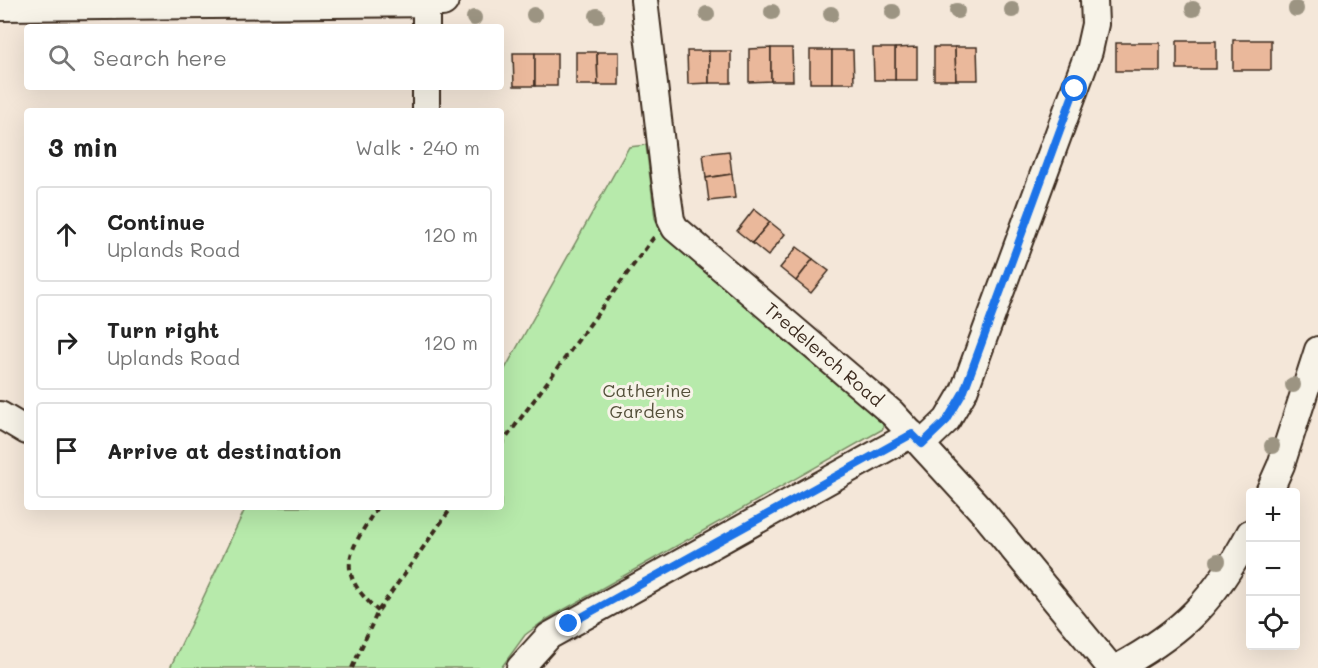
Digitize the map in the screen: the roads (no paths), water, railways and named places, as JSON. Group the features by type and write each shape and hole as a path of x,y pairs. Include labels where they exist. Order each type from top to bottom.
{"street":[{"path":"426,0 426,24"},
{"path":"0,4 442,0"},
{"name":"Tredelerch Road","path":"644,0 671,220 685,239 892,413 982,511 1111,668"},
{"path":"520,668 549,636 917,439 947,420 964,391 1089,51 1095,24 1094,0"},
{"path":"426,90 426,108"},
{"path":"1270,488 1318,350"},
{"path":"0,415 24,429"},
{"path":"1136,664 1176,632 1212,596 1246,541"}],"park label":[{"name":"Catherine Gardens","path":"647,401"}]}
